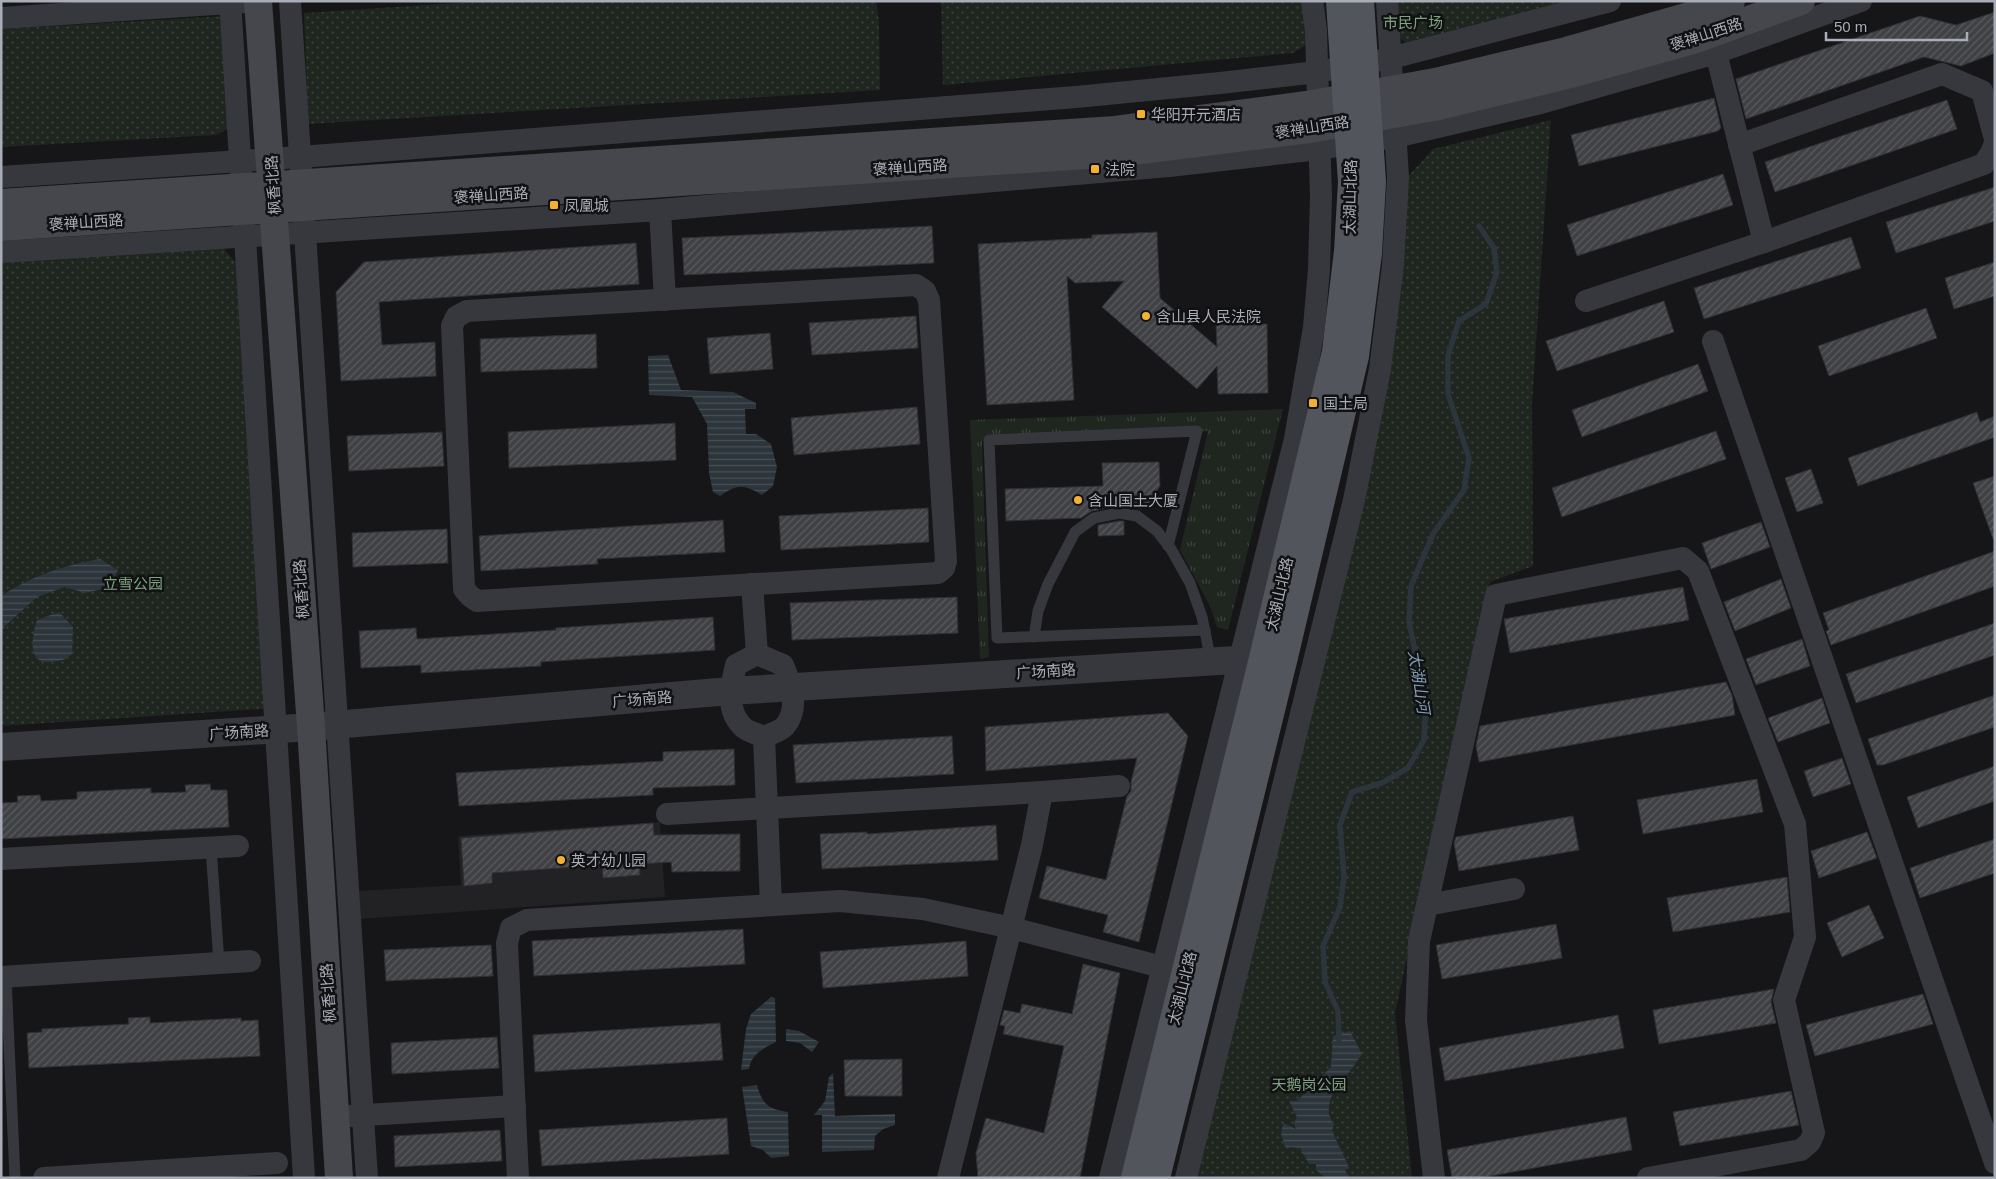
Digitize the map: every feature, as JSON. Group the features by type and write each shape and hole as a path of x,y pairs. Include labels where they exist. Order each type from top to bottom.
{"main road":[{"name":"枫香北路","path":"258,1 274,197 324,726 339,1178"},
{"name":"太湖山北路","path":"1340,1 1367,63"},
{"name":"太湖山北路","path":"1135,1178 1262,658 1356,356 1368,253 1372,182 1367,63 1360,1"},
{"name":"褒禅山西路","path":"1370,118 1435,82 1566,51 1686,17 1731,1"},
{"name":"褒禅山西路","path":"1,227 243,212 274,197 303,208 1115,130 1319,127 1440,106 1581,72 1694,40 1801,1"},
{"name":"褒禅山西路","path":"1,203 243,212"},
{"name":"太湖山北路","path":"1156,1178 1262,658"}],"street":[{"path":"1,18 258,1"},
{"path":"290,1 303,208 324,726 363,1115 367,1178"},
{"path":"1110,1178 1162,967 1262,658 1314,327 1319,241 1319,127 1316,31 1312,1"},
{"path":"1186,1178 1354,500 1380,369 1394,264 1398,178 1370,118 1367,63 1386,1"},
{"path":"300,157 1076,97 1317,72 1367,63 1610,1"},
{"path":"240,161 274,197 303,208 660,210 1169,166 1319,127 1370,118 1541,103 1716,54 1861,1"},
{"path":"230,2 304,1178"},
{"path":"1716,54 1764,242"},
{"path":"1739,145 1942,74 1988,88 1995,139"},
{"path":"1586,301 1764,242 1984,164 1995,143"},
{"path":"1,252 243,212 274,197 300,157"},
{"path":"1,177 240,161"},
{"path":"660,210 665,300"},
{"path":"916,285 925,291 929,300 946,561 944,568 938,573 477,601 470,596 464,589 452,326 456,316 467,311 665,300 916,285"},
{"path":"1713,341 1995,1163"},
{"path":"1434,1178 1416,1020 1419,941 1496,595 1683,558 1698,570 1796,824 1805,937 1784,1000 1814,1133 1810,1142 1801,1150 1648,1178"},
{"path":"752,584 757,654"},
{"path":"757,654 783,665 792,688 793,712 784,727 764,737 743,728 732,712 730,691 736,665 757,654"},
{"name":"广场南路","path":"1,747 276,730 730,691 1262,658"},
{"path":"764,737 771,905"},
{"path":"666,814 1119,786"},
{"path":"948,1178 1032,846 1042,792"},
{"path":"1,859 238,846"},
{"path":"1427,905 1514,889"},
{"path":"518,1178 507,943 511,928 527,920 840,901 923,909 1012,928 1162,967"},
{"path":"4,977 250,961"},
{"path":"336,1116 515,1106"},
{"path":"44,1178 277,1163"}],"lane":[{"path":"1168,546 1197,430 989,440 997,638 1205,630"},
{"path":"1034,637 1038,611 1064,551 1075,532 1094,518 1119,513 1137,516 1157,531 1168,546 1190,583 1202,616 1211,661"},
{"path":"211,847 219,963"},
{"path":"4,977 15,1178"}],"shaded area":[{"path":"668,355 681,390 733,392 756,403 756,409 745,409 746,434 756,434 771,444 777,467 773,486 762,495 745,487 731,489 720,496 713,492 709,473 707,424 692,397 649,395 648,356"},
{"path":"100,559 118,570 110,587 85,593 65,587 37,597 6,625 1,632 1,596 49,572 74,564"},
{"path":"59,612 73,627 72,654 60,661 43,661 34,654 33,640 37,620"},
{"name":"英才幼儿园","path":"660,822 665,897 360,919 358,891 461,885 458,836"},
{"path":"771,997 775,998 776,1042 755,1055 749,1069 741,1070 746,1029 751,1014"},
{"path":"786,1029 799,1031 819,1042 812,1052 800,1043 786,1041"},
{"path":"1350,1031 1362,1054 1348,1074 1340,1078 1330,1101 1329,1113 1334,1124 1332,1131 1348,1165 1345,1171 1351,1178 1326,1178 1316,1170 1316,1164 1309,1164 1300,1148 1285,1147 1281,1134 1283,1123 1296,1129 1294,1123 1297,1117 1289,1101 1297,1101 1331,1067 1333,1036"},
{"path":"833,1073 835,1116 895,1114 895,1125 883,1129 875,1136 874,1150 822,1152 822,1115 814,1115 825,1101 829,1077"},
{"path":"757,1085 761,1097 767,1105 788,1112 789,1156 771,1158 763,1150 751,1146 742,1087"}],"green space":[{"path":"487,1 876,1 879,22 880,90 308,124 304,13"},
{"path":"941,1 1324,1 1327,30 1293,53 943,85"},
{"name":"市民广场","path":"1387,1 1591,1 1408,44 1389,30"},
{"path":"227,16 232,127 216,135 1,147 1,29"},
{"name":"天鹅岗公园","path":"1551,120 1532,403 1533,566 1490,582 1395,1013 1412,1178 1190,1178 1392,357 1401,184 1433,149"},
{"name":"立雪公园","path":"223,248 243,270 275,708 1,726 1,262"},
{"path":"1283,409 1228,630 1217,627 1210,606 1180,550 1208,431 982,441 989,657 980,659 970,420"}],"building":[{"path":"1995,12 1995,53 1961,66 1924,57 1746,119 1736,79 1920,16 1956,25"},
{"path":"1714,98 1721,128 1718,131 1579,166 1571,135"},
{"path":"1947,100 1957,129 1775,192 1765,162"},
{"path":"1723,174 1733,205 1577,256 1567,225"},
{"path":"1995,187 1995,221 1896,253 1886,222"},
{"path":"932,226 934,263 684,275 682,238"},
{"path":"1157,232 1160,298 1217,347 1216,325 1267,324 1268,393 1218,394 1217,366 1197,389 1102,307 1124,281 1075,283 1067,276 1074,400 987,405 978,244 1092,238 1092,235"},
{"path":"1851,237 1861,268 1704,319 1694,288"},
{"path":"636,243 639,284 379,302 382,345 435,342 436,376 341,381 336,292 364,262"},
{"path":"1995,262 1995,296 1954,309 1945,278"},
{"path":"1664,301 1674,332 1557,371 1546,341"},
{"path":"1926,308 1937,338 1829,376 1818,346"},
{"path":"916,316 918,348 812,355 809,323"},
{"path":"770,333 773,369 710,374 707,338"},
{"path":"596,334 597,368 481,372 480,339"},
{"path":"1698,364 1708,391 1582,437 1572,410"},
{"path":"917,407 920,444 794,455 791,418"},
{"path":"1977,412 1980,422 1995,416 1995,437 1858,486 1848,458"},
{"path":"675,423 676,460 509,468 508,432"},
{"path":"1716,431 1726,459 1562,517 1552,488"},
{"path":"442,432 444,466 349,471 347,436"},
{"name":"含山国土大厦","path":"1159,462 1160,486 1150,502 1140,509 1118,506 1092,511 1081,518 1006,521 1005,489 1103,486 1102,463"},
{"path":"1811,469 1823,503 1797,512 1785,478"},
{"path":"1995,476 1995,538 1993,539 1973,483"},
{"path":"928,508 929,542 781,550 779,516"},
{"path":"723,520 725,552 597,559 598,564 481,571 479,536"},
{"path":"1124,521 1124,535 1098,536 1098,525"},
{"path":"1761,522 1770,547 1711,569 1702,543"},
{"path":"447,529 448,563 353,567 352,533"},
{"path":"1995,551 1995,586 1831,645 1826,631 1829,630 1823,613"},
{"path":"1781,579 1791,608 1735,631 1724,602"},
{"path":"1683,587 1689,620 1510,653 1504,619"},
{"path":"957,597 958,633 792,640 790,603"},
{"path":"713,617 715,650 541,662 541,666 421,673 421,665 361,668 359,631 416,628 417,639"},
{"path":"1995,623 1995,655 1856,703 1846,674"},
{"path":"1802,639 1810,666 1756,685 1746,659"},
{"path":"1726,682 1732,695 1735,715 1479,762 1476,746 1480,726"},
{"path":"1995,695 1995,727 1883,765 1877,765 1868,739"},
{"path":"1822,698 1830,723 1778,742 1768,718"},
{"path":"1168,713 1188,736 1139,942 1103,932 1108,915 1039,898 1047,866 1106,880 1127,796 1131,791 1131,782 1137,758 986,771 985,727"},
{"path":"952,736 954,774 796,783 793,745"},
{"path":"734,749 735,785 653,788 653,795 459,806 456,773 663,761 663,752"},
{"path":"1842,758 1851,784 1813,797 1804,771"},
{"path":"1995,766 1995,801 1918,828 1907,797"},
{"path":"1757,779 1763,812 1643,834 1637,800"},
{"path":"210,784 211,790 227,790 229,827 1,839 1,803 18,802 17,796 40,795 41,801 77,799 77,792 151,788 151,793 186,792 185,785"},
{"path":"1573,816 1579,850 1459,871 1454,843 1456,837"},
{"path":"653,823 654,835 740,834 740,871 672,872 671,862 639,864 640,875 603,878 602,865 492,873 492,883 464,886 461,838"},
{"path":"996,825 998,860 822,869 820,834 867,832 867,834"},
{"path":"1867,832 1877,858 1819,878 1811,851"},
{"path":"1995,839 1995,873 1920,898 1910,868"},
{"path":"1787,877 1790,912 1673,932 1667,898"},
{"path":"1869,905 1884,938 1842,957 1827,923"},
{"path":"1556,924 1562,958 1442,979 1436,945"},
{"path":"743,929 745,964 534,976 532,941"},
{"path":"966,941 968,976 823,988 820,952"},
{"path":"491,945 493,976 386,981 384,950"},
{"path":"1083,964 1120,973 1080,1178 978,1178 976,1153 986,1118 1044,1133 1064,1046 1003,1034 1005,1026 1000,1025 1004,1010 1020,1013 1022,1004 1072,1014"},
{"path":"1774,989 1771,1002 1776,1023 1659,1044 1653,1010"},
{"path":"1923,994 1933,1024 1815,1056 1806,1025"},
{"path":"1618,1015 1624,1048 1445,1081 1439,1048"},
{"path":"150,1017 150,1023 241,1018 241,1021 258,1020 260,1056 29,1068 27,1033 42,1032 42,1029 129,1024 128,1018"},
{"path":"720,1023 723,1060 535,1072 533,1035"},
{"path":"497,1037 499,1068 392,1074 391,1043"},
{"path":"902,1059 902,1096 845,1096 844,1060"},
{"path":"1791,1091 1799,1125 1680,1146 1673,1112"},
{"path":"1626,1117 1632,1150 1480,1178 1452,1178 1447,1150"},
{"path":"727,1118 729,1154 542,1166 539,1130"},
{"path":"500,1130 502,1161 395,1167 394,1136"}],"waterway":[{"name":"太湖山河","path":"1339,1040 1338,1011 1325,982 1323,946 1340,907 1344,877 1340,825 1352,792 1382,783 1408,768 1424,740 1426,703 1409,622 1411,586 1433,534 1464,490 1469,458 1448,394 1448,355 1459,321 1486,304 1497,272 1494,248 1479,226"}],"place":[{"name":"华阳开元酒店","path":"1141,114"},
{"name":"法院","path":"1095,169"},
{"name":"凤凰城","path":"554,205"},
{"name":"含山县人民法院","path":"1146,316"},
{"name":"国土局","path":"1313,403"},
{"name":"含山国土大厦","path":"1078,500"},
{"name":"英才幼儿园","path":"561,860"}]}
